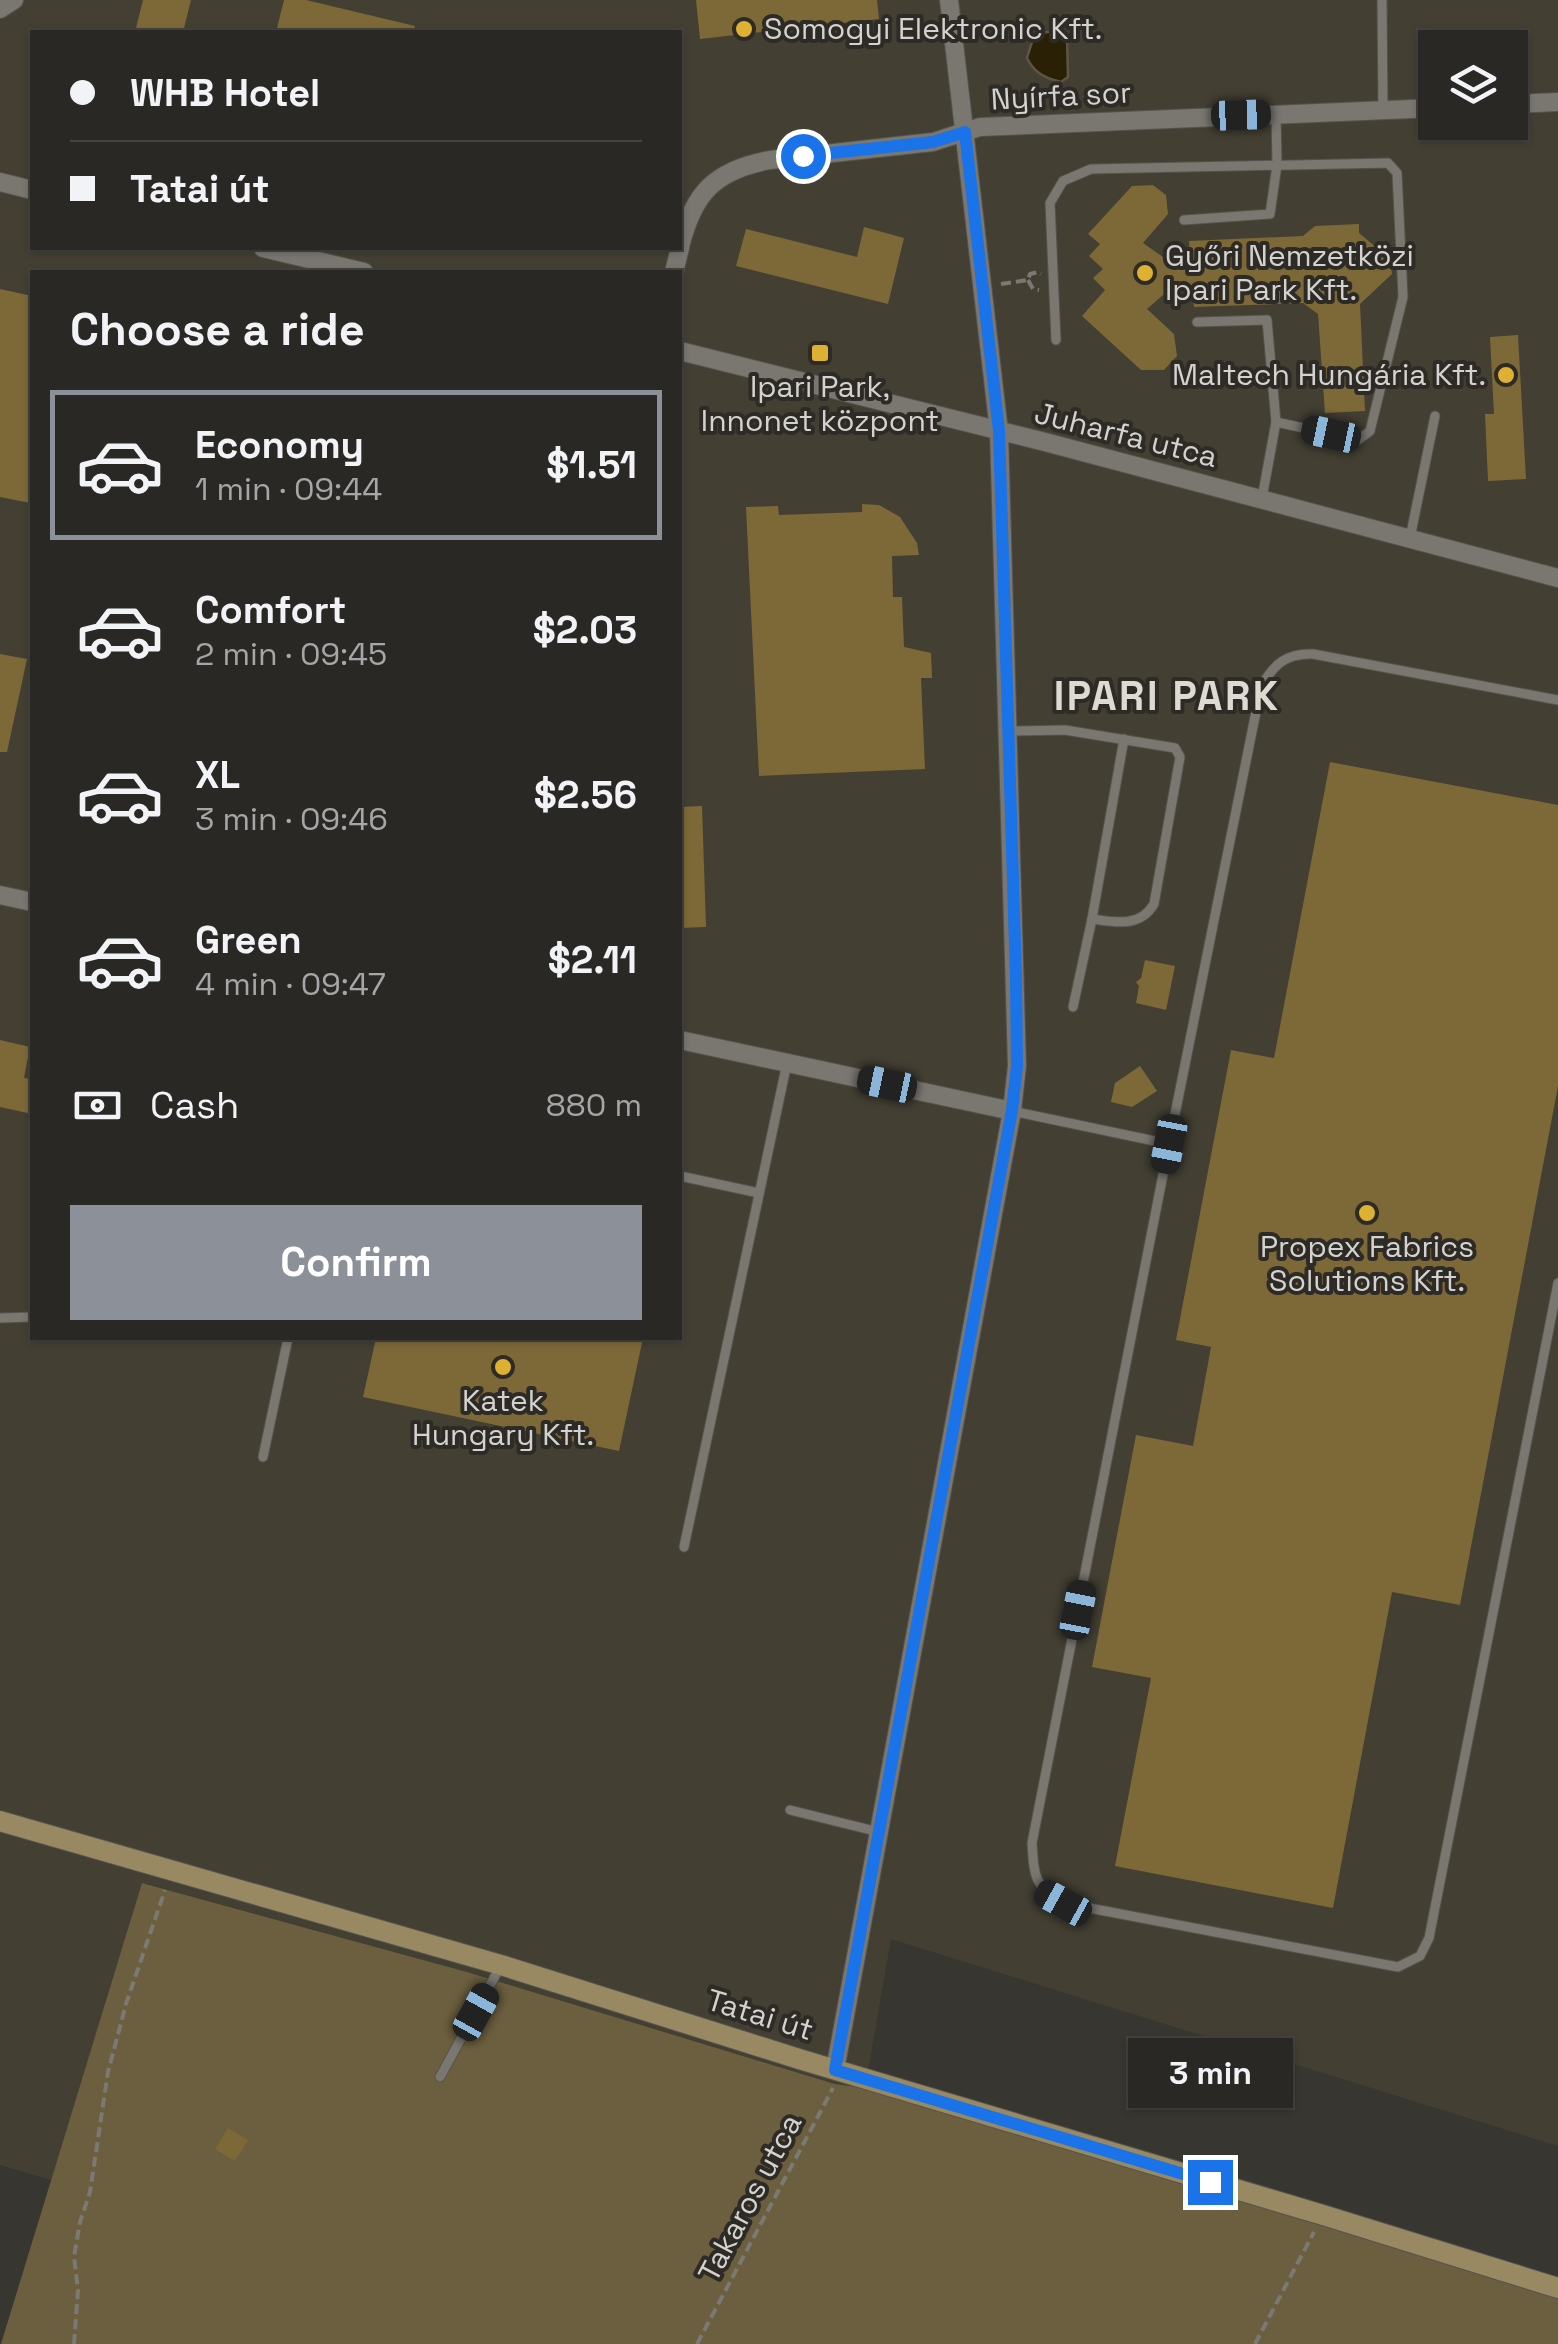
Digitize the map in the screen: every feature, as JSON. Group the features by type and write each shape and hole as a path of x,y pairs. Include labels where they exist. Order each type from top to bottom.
{"street":[{"path":"0,10 14,0"},
{"path":"835,2070 1012,1110 1017,1048 999,431 949,0"},
{"path":"1528,103 1558,102"},
{"name":"Nyírfa sor","path":"682,240 692,208 704,192 721,176 744,165 933,142 980,128 1418,109"},
{"path":"0,182 30,190"},
{"path":"271,250 356,270"},
{"name":"Juharfa utca","path":"682,352 1262,498 1558,578"},
{"path":"0,895 30,902"},
{"path":"682,1040 1012,1110"},
{"name":"Tatai út","path":"0,1821 502,1965 835,2070 1558,2288"}],"lane":[{"path":"1382,0 1382,110"},
{"path":"1184,220 1270,214 1277,165 1276,114"},
{"path":"1056,340 1050,203 1063,181 1091,169 1388,164 1397,173 1403,296 1370,431 1358,440 1276,422"},
{"path":"1197,322 1267,320 1276,422 1262,498"},
{"path":"1410,538 1435,416"},
{"path":"1558,700 1297,653 1271,669 1261,687 1032,1843 1034,1873 1044,1892 1063,1903 1125,1917 1398,1967 1420,1956 1429,1938 1558,1283"},
{"path":"1010,730 1065,730 1124,739 1175,748 1180,757 1154,904 1135,921 1092,919"},
{"path":"1073,1007 1124,739"},
{"path":"684,1547 788,1063"},
{"path":"1012,1110 1169,1144"},
{"path":"682,1176 759,1193"},
{"path":"0,1318 30,1316"},
{"path":"263,1457 288,1340"},
{"path":"790,1810 879,1832"},
{"path":"440,2077 502,1965"}],"path":[{"path":"1038,272 1044,282 1040,290 1033,289 1028,280 1030,274 1038,272"},
{"path":"982,286 1028,280"},
{"path":"74,2344 78,2290 74,2257 90,2192 108,2072 168,1870"},
{"name":"Takaros utca","path":"697,2344 830,2097 835,2070"},
{"path":"1255,2344 1323,2215"}],"shaded area":[{"path":"0,0 1558,0 1558,2146 891,1939 865,2088 835,2084 467,1972 143,1883 51,2180 0,2165"},
{"path":"1057,31 1067,37 1068,77 1061,82 1041,74 1027,58 1032,42 1041,33"},
{"path":"142,1883 467,1972 835,2084 865,2088 1558,2293 1558,2344 1,2344"}],"building":[{"path":"143,0 191,0 184,30 136,30"},
{"path":"284,0 306,0 415,26 414,30 276,30"},
{"name":"Somogyi Elektronic Kft.","path":"696,0 877,0 879,19 700,39"},
{"path":"1153,185 1166,195 1168,214 1143,243 1167,260 1190,260 1189,241 1303,236 1315,226 1359,224 1359,233 1390,259 1392,274 1360,304 1365,411 1325,413 1318,314 1303,303 1194,307 1192,287 1171,288 1147,309 1174,334 1177,356 1164,370 1141,370 1082,316 1105,290 1093,278 1103,269 1089,256 1100,244 1088,234 1132,186"},
{"path":"864,227 904,238 888,304 736,266 746,229 857,257"},
{"path":"0,289 30,296 30,503 0,497"},
{"name":"Maltech Hungária Kft.","path":"1518,335 1526,479 1488,481 1485,414 1494,414 1490,337"},
{"path":"862,504 879,505 900,517 917,543 919,555 892,556 893,597 902,597 904,647 931,653 932,678 921,678 925,769 759,776 746,507 778,506 779,515 862,512"},
{"path":"0,654 27,659 7,752 0,752"},
{"name":"Propex Fabrics Solutions Kft.","path":"1330,762 1558,805 1558,1086 1460,1605 1392,1592 1333,1908 1115,1866 1151,1678 1092,1667 1136,1435 1193,1446 1211,1347 1176,1340 1231,1050 1274,1058"},
{"path":"702,806 706,927 682,928 682,807"},
{"path":"1145,960 1175,966 1166,1010 1136,1003 1136,982 1141,978"},
{"path":"0,1040 30,1047 24,1078 30,1079 30,1114 0,1107"},
{"path":"1140,1066 1157,1091 1132,1107 1111,1102 1115,1083"},
{"name":"Katek Hungary Kft.","path":"376,1340 643,1340 619,1451 363,1397"},
{"path":"228,2128 248,2140 235,2161 215,2149"}],"place":[{"name":"Somogyi Elektronic Kft.","path":"744,29"},
{"name":"Győri Nemzetközi Ipari Park Kft.","path":"1145,273"},
{"name":"Ipari Park, Innonet központ","path":"820,353"},
{"name":"Maltech Hungária Kft.","path":"1506,375"},
{"name":"Propex Fabrics Solutions Kft.","path":"1367,1213"},
{"name":"Katek Hungary Kft.","path":"503,1367"}],"district":[{"name":"IPARI PARK","path":"1167,696"}],"route":[{"path":"803,156 933,142 965,132 999,431 1016,977 1017,1066 1012,1110 835,2070 1210,2182"}]}
